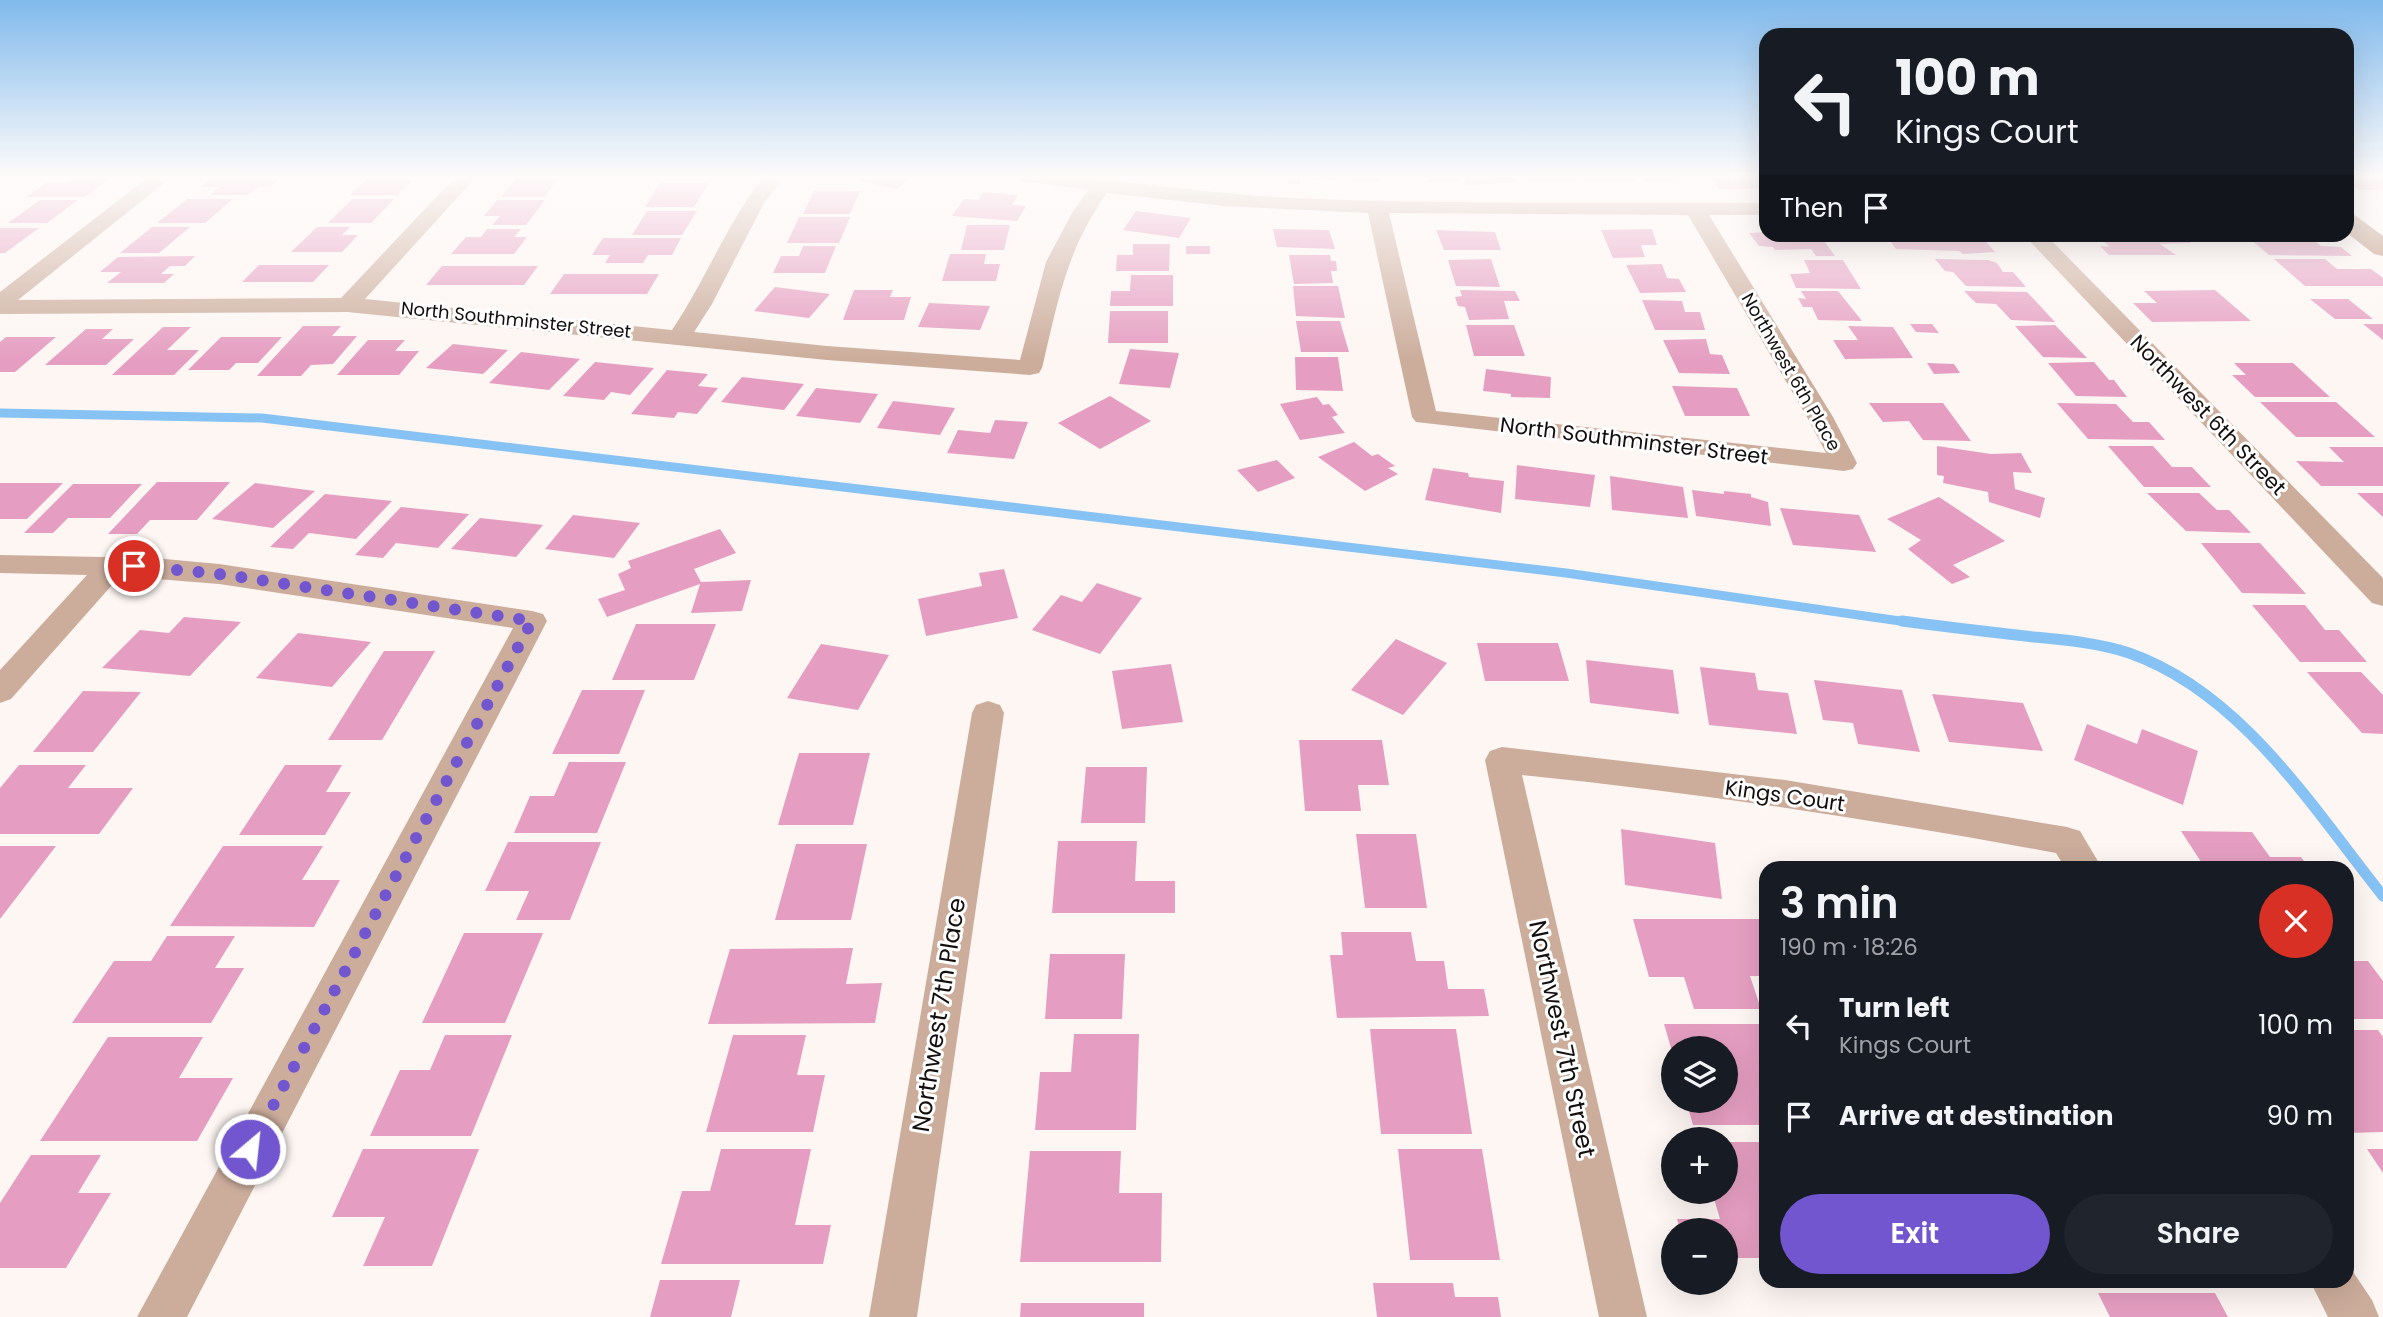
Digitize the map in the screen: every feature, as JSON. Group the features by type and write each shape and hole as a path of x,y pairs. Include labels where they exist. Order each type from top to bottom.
{"street":[{"path":"0,305 86,236"},
{"path":"347,305 411,236"},
{"path":"680,336 701,304 736,236"},
{"name":"North Southminster Street","path":"0,305 347,305 441,311 827,353 1030,368 1057,262 1070,236"},
{"name":"North Southminster Street","path":"1384,236 1424,417 1844,463"},
{"name":"Northwest 6th Place","path":"1711,236 1820,417 1844,463"},
{"path":"2368,236 2383,248"},
{"name":"Northwest 6th Street","path":"2041,242 2383,596"},
{"path":"0,564 113,565 219,574 532,621 161,1317"},
{"path":"0,691 113,565"},
{"name":"Northwest 7th Place","path":"892,1317 988,713"},
{"name":"Kings Court","path":"1502,760 1663,778 1961,821 2075,855"},
{"name":"Northwest 7th Street","path":"1502,760 1623,1317"},
{"path":"2337,1288 2355,1317"}],"building":[{"path":"0,236 27,236 5,253 0,253"},
{"path":"140,236 179,236 159,253 120,253"},
{"path":"307,236 357,236 342,252 291,252"},
{"path":"790,236 842,236 839,243 787,243"},
{"path":"964,236 1007,236 1004,250 961,250"},
{"path":"1275,236 1331,236 1335,249 1277,247"},
{"path":"1439,236 1496,236 1501,250 1444,250"},
{"path":"1604,236 1654,236 1657,245 1641,245 1645,257 1613,258"},
{"path":"1752,236 1759,236 1759,242 1825,242 1835,256 1816,256 1811,249 1775,250 1773,247 1759,246"},
{"path":"466,237 527,237 514,254 451,254"},
{"path":"603,238 681,238 672,255 648,255 643,263 605,263 610,255 592,255"},
{"path":"1891,242 1986,242 1995,252 1963,254 1959,251 1896,249"},
{"path":"2104,242 2191,243 2160,244 2176,255 2109,255 2100,246 2110,247"},
{"path":"2254,242 2316,242 2321,246 2341,247 2352,256 2269,255"},
{"path":"1133,244 1170,244 1169,271 1116,271 1117,255 1133,255"},
{"path":"803,246 836,246 825,273 773,273 781,256 799,256"},
{"path":"1186,246 1210,246 1210,254 1186,254"},
{"path":"950,254 986,254 984,264 1000,264 996,281 942,281"},
{"path":"1289,255 1330,255 1331,261 1336,261 1337,271 1331,271 1333,283 1294,284"},
{"path":"195,256 185,266 170,266 161,274 174,274 164,283 107,283 121,272 100,272 118,257"},
{"path":"1491,259 1500,287 1456,286 1448,260"},
{"path":"1935,259 1988,260 1997,263 2003,272 2013,272 2026,287 1966,286 1953,272 1945,271"},
{"path":"2274,259 2325,259 2337,269 2371,269 2383,278 2383,286 2305,286"},
{"path":"1804,260 1843,260 1861,289 1796,288 1790,274 1810,273"},
{"path":"1662,264 1667,278 1679,279 1686,292 1640,293 1626,265"},
{"path":"259,265 329,265 313,282 242,282"},
{"path":"442,266 538,266 524,285 426,285"},
{"path":"564,274 659,274 647,294 550,294"},
{"path":"1131,275 1173,275 1173,306 1110,306 1111,291 1130,291"},
{"path":"1293,286 1338,286 1345,318 1296,316"},
{"path":"775,287 830,294 809,318 754,311"},
{"path":"854,290 893,290 890,297 911,297 904,320 843,320"},
{"path":"1460,290 1515,291 1520,301 1504,301 1509,319 1469,320 1465,307 1458,306 1455,297 1462,296"},
{"path":"2215,290 2251,321 2152,322 2133,303 2157,303 2144,291"},
{"path":"1801,291 1838,291 1862,321 1818,320 1812,307 1803,307 1798,298 1806,299"},
{"path":"1964,291 2027,292 2055,322 2011,320 1996,304 1976,303"},
{"path":"2310,299 2348,299 2373,319 2335,319"},
{"path":"1642,300 1682,301 1685,312 1700,312 1705,330 1655,330"},
{"path":"929,303 990,306 980,330 918,327"},
{"path":"1110,311 1168,311 1168,343 1108,343"},
{"path":"1296,321 1340,321 1349,352 1301,352"},
{"path":"1910,324 1932,324 1939,333 1916,332"},
{"path":"2363,324 2383,324 2383,340"},
{"path":"1466,325 1514,325 1525,356 1474,356"},
{"path":"2055,325 2087,358 2043,357 2015,326"},
{"path":"303,326 341,326 332,336 357,336 333,364 311,365 301,376 257,376"},
{"path":"1848,326 1893,327 1913,358 1845,359 1833,340 1858,340"},
{"path":"163,327 191,327 167,350 199,350 174,375 112,375"},
{"path":"86,329 113,329 102,339 134,339 106,365 45,365"},
{"path":"6,337 56,337 15,372 0,372 0,342"},
{"path":"221,337 282,337 258,363 236,363 229,370 188,370"},
{"path":"1706,339 1710,354 1722,355 1730,374 1679,373 1663,340"},
{"path":"368,340 405,340 395,351 419,351 399,375 337,375"},
{"path":"453,344 508,350 483,374 426,368"},
{"path":"1130,349 1179,353 1170,388 1119,384"},
{"path":"521,352 580,359 549,390 489,383"},
{"path":"1295,357 1338,357 1343,391 1296,390"},
{"path":"595,362 654,368 630,395 611,392 604,400 563,396"},
{"path":"2094,362 2109,380 2114,380 2127,397 2076,396 2048,363"},
{"path":"1927,363 1954,364 1960,373 1934,374"},
{"path":"2234,363 2293,363 2330,397 2255,397 2232,375 2246,375"},
{"path":"1486,369 1551,377 1550,398 1511,397 1511,394 1483,391"},
{"path":"667,370 708,374 698,386 718,388 697,414 678,412 674,418 631,414"},
{"path":"742,377 804,384 784,410 721,402"},
{"path":"1672,386 1737,388 1750,416 1685,416"},
{"path":"816,388 878,394 860,423 796,416"},
{"path":"1110,396 1151,421 1100,449 1058,423"},
{"path":"1317,397 1323,405 1329,404 1338,415 1332,417 1345,433 1300,440 1280,404"},
{"path":"893,401 955,408 940,435 877,428"},
{"path":"2260,402 2336,402 2375,437 2296,437"},
{"path":"1869,403 1943,403 1971,441 1923,440 1909,421 1883,422"},
{"path":"2057,403 2116,404 2133,422 2149,422 2165,440 2088,439"},
{"path":"995,420 1028,422 1014,459 947,453 958,430 990,433"},
{"path":"1354,442 1372,456 1378,454 1395,466 1388,468 1398,474 1365,491 1318,457"},
{"path":"1937,446 1991,454 2021,453 2032,473 2013,472 2015,489 2045,498 2040,518 1989,502 1988,492 1943,483 1944,476 1937,475"},
{"path":"2108,446 2153,446 2172,467 2192,467 2211,487 2144,487"},
{"path":"2329,447 2383,447 2383,486 2321,486 2296,461 2344,462"},
{"path":"1277,460 1295,478 1258,492 1237,470"},
{"path":"1517,465 1595,475 1590,507 1515,499"},
{"path":"1433,468 1468,473 1469,477 1504,481 1501,513 1425,500"},
{"path":"1610,476 1683,487 1688,518 1612,510"},
{"path":"157,482 230,482 197,520 150,520 137,534 108,534"},
{"path":"0,483 63,483 27,519 0,519"},
{"path":"255,483 315,491 273,528 212,519"},
{"path":"73,484 142,484 110,518 68,518 53,533 24,533"},
{"path":"1692,490 1751,494 1751,497 1768,502 1771,526 1696,516"},
{"path":"2147,493 2199,493 2217,510 2229,510 2251,533 2186,531"},
{"path":"2357,493 2383,493 2383,517"},
{"path":"325,494 392,501 356,539 309,533 293,549 270,547"},
{"path":"1939,497 2005,541 1953,565 1970,577 1952,584 1908,549 1921,540 1887,519"},
{"path":"401,507 469,514 438,548 396,543 383,558 355,555"},
{"path":"1780,508 1859,515 1876,552 1793,545"},
{"path":"573,515 640,523 614,558 545,549"},
{"path":"480,518 543,525 516,557 451,549"},
{"path":"720,529 736,553 694,569 701,582 751,580 742,611 691,613 700,584 607,617 598,599 625,590 618,574 631,568 628,561"},
{"path":"2201,543 2260,543 2306,594 2242,593"},
{"path":"1004,569 1018,618 926,636 918,599 982,586 979,573"},
{"path":"1097,583 1142,598 1100,654 1032,630 1061,595 1082,602"},
{"path":"2252,605 2305,605 2325,630 2339,630 2367,662 2300,662"},
{"path":"184,617 241,622 190,676 102,668 140,630 169,633"},
{"path":"636,624 716,624 694,680 612,680"},
{"path":"298,633 371,642 332,687 256,678"},
{"path":"1396,639 1447,663 1403,715 1351,690"},
{"path":"1477,643 1558,643 1569,681 1485,681"},
{"path":"821,644 889,655 858,710 787,698"},
{"path":"384,651 435,651 382,740 328,740"},
{"path":"1586,660 1673,670 1679,714 1590,703"},
{"path":"1171,664 1183,722 1122,729 1112,671"},
{"path":"1700,667 1755,673 1758,690 1788,693 1797,734 1709,725"},
{"path":"2307,672 2361,672 2383,695 2383,734 2362,733"},
{"path":"1814,680 1902,690 1920,752 1858,744 1853,723 1823,720"},
{"path":"582,690 645,690 619,754 552,754"},
{"path":"83,691 141,692 93,752 33,752"},
{"path":"1932,694 2023,703 2043,751 1949,742"},
{"path":"2087,724 2137,744 2142,729 2198,751 2183,805 2074,760"},
{"path":"1299,740 1382,740 1389,785 1358,785 1361,811 1305,811"},
{"path":"799,753 870,753 853,825 778,825"},
{"path":"569,762 626,762 597,833 514,833 530,796 554,796"},
{"path":"19,765 86,765 68,788 133,788 99,834 0,834 0,788"},
{"path":"285,765 342,765 326,792 351,792 325,835 239,835"},
{"path":"1086,767 1147,767 1145,823 1081,823"},
{"path":"1621,829 1715,843 1722,899 1625,885"},
{"path":"2181,831 2252,832 2270,857 2301,857 2304,861 2200,861"},
{"path":"1356,834 1416,834 1427,908 1365,908"},
{"path":"1058,841 1137,841 1135,881 1175,881 1175,913 1052,913"},
{"path":"508,842 601,842 570,920 516,920 529,891 485,891"},
{"path":"796,844 867,844 851,920 775,920"},
{"path":"0,846 56,846 0,919"},
{"path":"223,846 323,846 302,880 340,880 314,927 170,926"},
{"path":"1633,919 1759,919 1759,976 1750,976 1759,1009 1694,1009 1684,977 1649,977"},
{"path":"1341,932 1411,932 1416,961 1444,961 1448,989 1484,989 1489,1016 1337,1018 1330,955 1343,955"},
{"path":"464,933 543,933 505,1023 422,1023"},
{"path":"167,936 235,936 215,968 244,968 211,1023 72,1023 114,961 151,961"},
{"path":"853,948 846,984 882,983 875,1023 708,1024 730,949"},
{"path":"1050,954 1125,954 1122,1019 1045,1019"},
{"path":"2354,961 2368,961 2383,981 2383,1019 2354,1019"},
{"path":"1664,1024 1759,1024 1759,1125 1693,1125 1690,1113 1738,1113 1738,1036 1668,1036"},
{"path":"1370,1029 1456,1029 1472,1134 1381,1134"},
{"path":"2354,1030 2378,1030 2383,1037 2383,1132 2354,1133"},
{"path":"1074,1034 1139,1034 1136,1130 1035,1130 1040,1072 1071,1072"},
{"path":"445,1035 512,1035 471,1136 370,1136 400,1070 430,1070"},
{"path":"733,1035 806,1035 797,1075 825,1075 813,1132 706,1132"},
{"path":"108,1037 203,1037 179,1078 233,1078 197,1141 40,1141"},
{"path":"1738,1142 1759,1142 1759,1258 1738,1258 1738,1218 1720,1218 1716,1204 1738,1204"},
{"path":"363,1149 479,1149 432,1266 363,1266 385,1217 332,1217"},
{"path":"721,1149 811,1149 795,1225 831,1225 823,1264 661,1264 682,1191 710,1191"},
{"path":"1398,1149 1482,1149 1500,1260 1410,1260"},
{"path":"2367,1149 2383,1149 2383,1173"},
{"path":"1030,1151 1121,1151 1119,1193 1162,1193 1161,1262 1020,1262"},
{"path":"31,1155 101,1155 78,1193 111,1193 66,1268 0,1268 0,1203"},
{"path":"660,1280 740,1280 731,1317 650,1317"},
{"path":"1373,1283 1453,1283 1455,1297 1498,1297 1501,1317 1377,1317"},
{"path":"2098,1293 2215,1293 2228,1317 2110,1317"},
{"path":"1021,1303 1144,1303 1144,1317 1020,1317"}],"waterway":[{"path":"0,413 262,418 1566,573 1914,623"},
{"path":"1902,621 2094,644 2129,653 2169,671 2206,695 2240,724 2271,756 2301,790 2383,896"}],"route":[{"path":"134,566 219,574 532,621 250,1149"}]}
